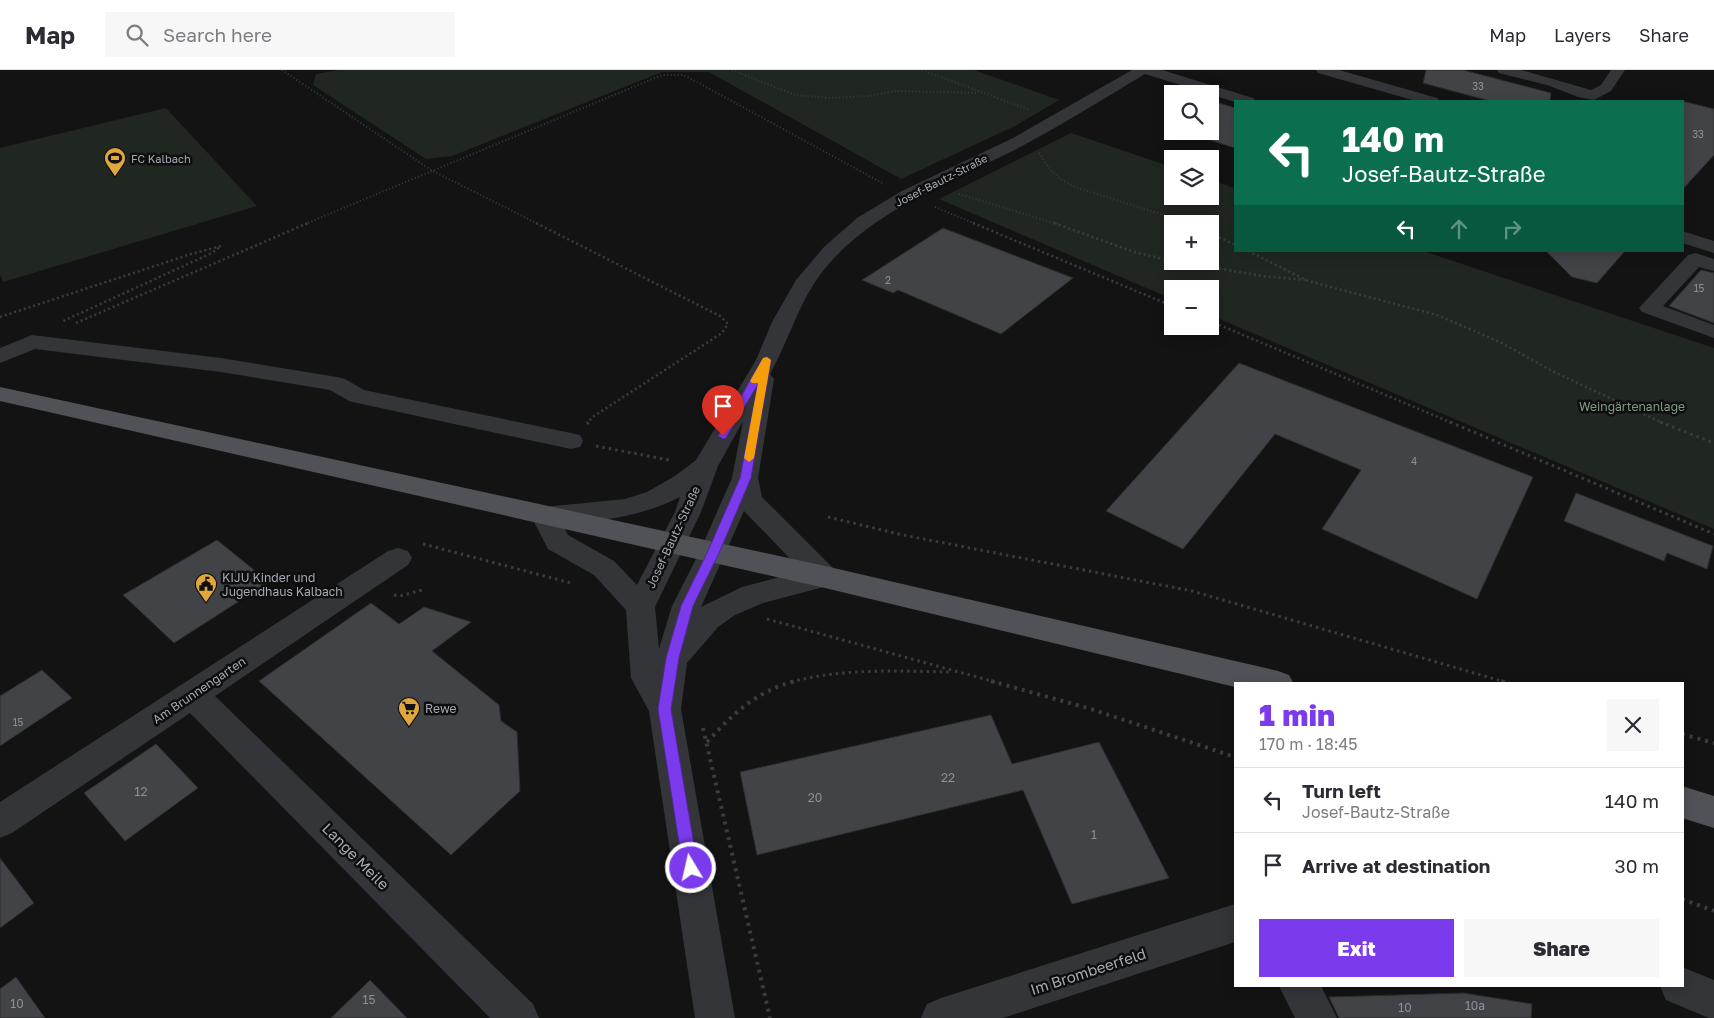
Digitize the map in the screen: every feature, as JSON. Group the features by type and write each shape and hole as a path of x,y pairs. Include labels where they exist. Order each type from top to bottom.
{"main road":[{"path":"0,394 825,577 1270,682"},
{"path":"1684,803 1714,812"}],"street":[{"name":"Josef-Bautz-Straße","path":"665,709 647,678 640,608 692,503 705,466 767,360 783,322 806,280 831,251 864,222 906,196 1059,120 1142,70"},
{"path":"1147,70 1245,100"},
{"path":"1324,70 1429,100"},
{"path":"1504,70 1552,82 1582,94 1594,95 1606,88 1618,70"},
{"path":"1684,238 1714,247"},
{"path":"1714,265 1694,259 1649,308 1714,332"},
{"path":"0,356 32,342 222,365 337,384 357,396 571,442"},
{"name":"Josef-Bautz-Straße","path":"715,1018 665,709 672,658 687,606 713,553 745,478 767,360"},
{"name":"Josef-Bautz-Straße","path":"640,608 604,568 558,542 544,516 595,513 637,505 671,492 705,466"},
{"name":"Josef-Bautz-Straße","path":"745,478 749,500 825,577"},
{"name":"Am Brunnengarten","path":"0,822 398,558"},
{"path":"672,658 711,615 768,589 825,577"},
{"name":"Lange Meile","path":"192,694 519,1018"},
{"name":"Im Brombeerfeld","path":"941,1018 1234,923"},
{"path":"1300,987 1317,1018"},
{"path":"1682,987 1714,1000"}],"path":[{"path":"282,70 431,170 720,316 728,324 722,333 594,416 571,442"},
{"path":"676,74 680,70"},
{"path":"732,70 795,95 821,97 868,96 895,91 978,92"},
{"path":"922,70 1059,120"},
{"path":"32,342 431,170 662,75 676,74 684,76 906,196 1164,303"},
{"path":"1020,141 1040,154 1049,171 1064,182 1106,197 1172,215"},
{"path":"956,193 1035,216 1134,252 1164,259"},
{"path":"1219,237 1234,244"},
{"path":"0,317 213,246 221,246 212,254 120,293 50,327 32,342"},
{"path":"1250,252 1308,281"},
{"path":"1219,268 1308,281 1437,315 1502,344 1554,372 1664,424 1714,443"},
{"path":"1219,325 1714,534"},
{"path":"571,442 671,460"},
{"path":"828,517 903,535 1192,591 1504,682"},
{"path":"398,558 418,543 575,584"},
{"path":"738,602 750,614 1091,709 1234,757"},
{"path":"706,743 736,712 762,694 799,680 862,671 955,672"},
{"path":"703,726 770,1018"},
{"path":"1684,735 1714,743"},
{"path":"1684,900 1714,911"}],"green space":[{"path":"338,70 974,70 1059,100 1015,126 901,179 709,72 662,72 452,156 426,159 313,85 316,74"},
{"name":"FC Kalbach","path":"166,108 257,206 3,282 0,275 0,148"},
{"name":"Weingärtenanlage","path":"1071,133 1164,164 1164,205 1219,205 1219,183 1234,188 1234,252 1426,252 1714,348 1714,529 1219,319 1219,280 1164,280 1164,296 939,199"}],"building":[{"path":"1426,70 1463,70 1551,93 1550,100 1486,100 1423,83"},
{"path":"1684,102 1714,109 1714,155 1684,188"},
{"path":"1219,103 1234,108 1234,148 1210,140 1219,140"},
{"path":"943,228 1073,278 1001,334 898,290 893,293 862,280"},
{"path":"1547,252 1624,252 1597,283 1572,277"},
{"path":"1701,270 1714,273 1714,323 1669,306"},
{"path":"1239,363 1533,477 1477,599 1322,529 1361,470 1275,434 1183,549 1106,511"},
{"path":"1576,493 1713,546 1707,569 1667,553 1664,561 1564,521"},
{"path":"217,540 269,582 174,643 123,595"},
{"name":"Rewe","path":"371,603 399,624 424,607 471,622 432,651 499,705 501,721 517,732 520,791 451,855 259,681"},
{"path":"42,670 72,698 0,746 0,696"},
{"path":"991,715 1012,764 1099,742 1169,878 1072,904 1023,790 757,855 740,772"},
{"path":"156,744 198,788 125,841 84,793"},
{"path":"0,858 34,903 0,928"},
{"path":"16,977 45,1018 0,1018 0,989"},
{"path":"370,980 407,1018 331,1018"},
{"path":"1464,993 1532,1004 1531,1018 1339,1018 1329,997"}],"slow traffic":[{"path":"749,458 767,360 755,381"}],"place":[{"name":"FC Kalbach","path":"115,177"},
{"name":"KIJU Kinder und Jugendhaus Kalbach","path":"206,603"},
{"name":"Rewe","path":"409,727"}],"route":[{"path":"691,868 665,709 672,658 687,606 713,553 745,478 767,360 723,436"}]}
